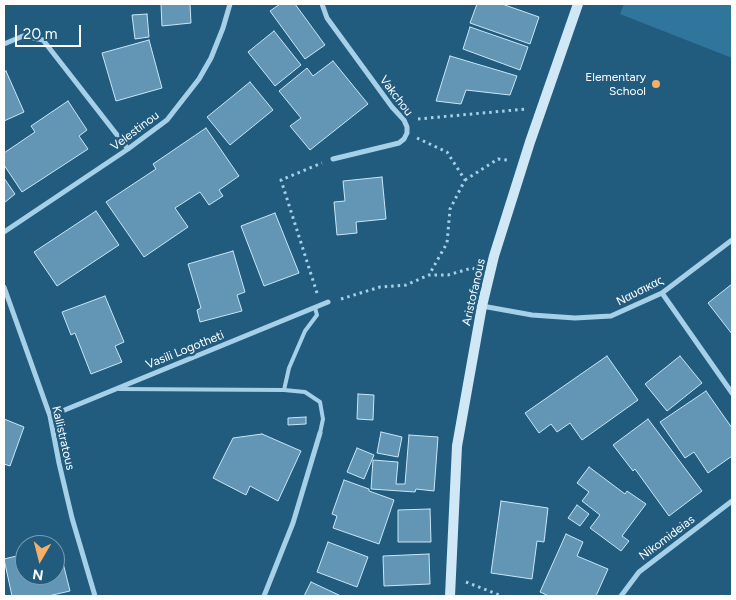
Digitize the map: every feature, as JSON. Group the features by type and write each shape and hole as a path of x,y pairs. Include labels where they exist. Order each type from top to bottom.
{"street":[{"name":"Velestinou","path":"4,232 128,149 167,120 199,79 212,58 230,4"},
{"name":"Vakchou","path":"322,4 326,18 407,126 407,133 399,143 332,159"},
{"name":"Aristofanous","path":"450,596 457,446 482,306 524,161 578,4"},
{"path":"4,44 23,36 43,40 128,149"},
{"name":"Ναυσικας","path":"482,306 532,315 575,318 611,316 662,293 732,240"},
{"name":"Kallistratous","path":"4,287 50,416 72,518 95,596"},
{"path":"662,293 732,393"},
{"name":"Vasili Logotheti","path":"50,416 328,302"},
{"path":"264,596 293,523 320,433"},
{"name":"Nikomideias","path":"621,596 639,572 732,501"}],"lane":[{"path":"284,390 289,368 305,330 317,315 314,308"},
{"path":"117,389 284,390 305,392 320,402 323,419 320,433"}],"path":[{"path":"420,119 542,108"},
{"path":"427,142 447,152 465,180"},
{"path":"321,306 281,180 332,159"},
{"path":"429,275 447,243 450,209 465,180 498,159 524,161"},
{"path":"328,302 380,287 406,285 429,275 448,275 472,268 490,273"},
{"path":"450,576 502,596"}],"shaded area":[{"path":"624,4 732,4 732,58 620,14"}],"building":[{"path":"161,4 190,4 191,23 162,26"},
{"path":"280,4 295,4 325,45 305,59 270,11"},
{"path":"477,4 502,4 539,17 530,44 470,23"},
{"path":"147,14 149,37 135,39 132,15"},
{"path":"470,27 528,47 520,70 463,49"},
{"path":"274,31 301,65 275,86 248,52"},
{"path":"149,40 162,88 116,101 102,53"},
{"path":"450,56 517,76 510,95 466,90 461,104 436,101"},
{"path":"333,61 368,104 310,150 290,126 301,118 279,91 307,68 313,76"},
{"path":"6,71 24,112 4,121 4,72"},
{"path":"250,82 273,110 230,145 207,117"},
{"path":"68,101 87,130 79,136 88,149 22,192 4,165 4,153 35,132 31,126"},
{"path":"206,128 239,176 219,190 223,196 209,205 200,192 175,208 188,227 144,257 106,202 156,169 153,164"},
{"path":"382,177 386,219 356,222 357,233 337,235 334,202 345,201 343,181"},
{"path":"4,178 15,194 4,203"},
{"path":"96,211 119,245 57,286 34,252"},
{"path":"275,213 299,273 264,286 241,226"},
{"path":"233,251 245,292 237,295 242,311 200,322 197,310 201,308 188,264"},
{"path":"732,284 732,334 708,303"},
{"path":"105,296 124,342 115,346 122,362 91,374 75,333 71,335 62,312"},
{"path":"607,356 638,400 582,440 570,423 557,432 551,424 539,433 525,413"},
{"path":"680,356 702,383 667,411 645,384"},
{"path":"706,391 732,428 732,456 708,473 694,452 685,458 660,422"},
{"path":"358,394 374,395 373,420 357,419"},
{"path":"306,417 306,424 288,425 288,418"},
{"path":"4,419 24,427 10,466 4,464"},
{"path":"648,419 702,491 669,516 635,469 633,471 613,445"},
{"path":"381,432 402,437 398,457 377,453"},
{"path":"262,434 301,451 278,501 250,486 246,495 213,478 233,438"},
{"path":"409,435 438,437 434,491 416,489 415,492 371,489 373,460 398,462 396,484 405,484"},
{"path":"357,448 374,455 364,479 347,472"},
{"path":"589,467 625,494 627,491 646,504 622,536 629,541 621,551 590,528 600,515 582,501 589,492 577,483"},
{"path":"344,480 394,500 379,544 333,528 337,516 332,514"},
{"path":"501,501 548,508 544,542 537,541 532,579 491,573"},
{"path":"577,505 589,514 580,526 568,518"},
{"path":"430,509 431,542 398,542 398,510"},
{"path":"566,534 583,542 577,556 608,569 596,596 549,596 540,592"},
{"path":"328,542 368,557 357,587 317,572"},
{"path":"429,554 430,584 384,586 383,556"},
{"path":"15,556 15,585 65,585 65,571 70,591 48,596 12,596 4,559"},
{"path":"311,582 341,596 304,596"}],"place":[{"name":"Elementary School","path":"656,84"}]}
